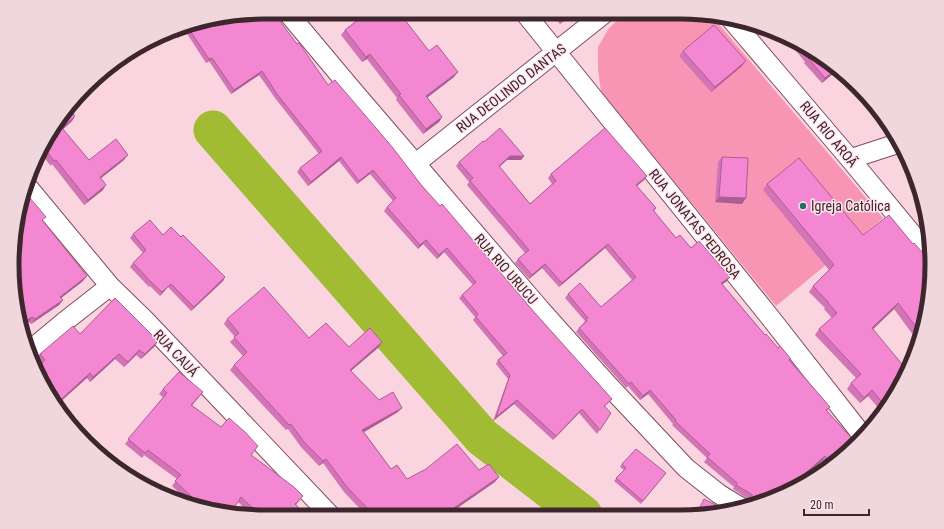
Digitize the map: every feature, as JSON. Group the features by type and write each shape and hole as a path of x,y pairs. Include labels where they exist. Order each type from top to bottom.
{"street":[{"name":"RUA RIO URUCU","path":"293,19 415,164 540,309 609,386 686,468 719,494 735,504"},
{"name":"RUA JONATAS PEDROSA","path":"530,19 769,316 859,431"},
{"name":"RUA DEOLINDO DANTAS","path":"415,164 597,19"},
{"name":"RUA RIO AROÃ","path":"737,26 924,248"},
{"path":"850,159 894,145"},
{"name":"RUA CAUÁ","path":"30,191 110,286 325,510"},
{"path":"34,347 110,286"}],"shaded area":[{"path":"619,19 680,19 717,22 883,218 776,306 601,92 598,69 598,47 609,28"}],"building":[{"path":"278,19 297,44 299,43 328,85 335,80 393,148 422,186 440,206 442,204 534,312 612,399 604,406 611,413 600,430 582,409 556,436 517,400 496,417 510,375 498,360 507,353 476,317 478,314 462,295 476,282 447,248 439,255 426,240 420,245 387,207 396,198 373,170 359,181 341,157 311,182 300,168 322,151 277,94 262,71 234,90 212,58 209,59 190,31 232,21"},
{"path":"359,19 404,19 429,51 437,45 458,72 426,96 442,117 426,129 399,95 401,94 370,54 366,57 345,30"},
{"path":"714,25 746,61 715,87 683,51"},
{"path":"807,55 832,73 825,78 808,58 809,57"},
{"path":"72,113 75,116 62,128 89,160 116,139 128,155 100,177 106,185 88,200 56,160 54,161 47,151 60,128"},
{"path":"500,128 524,156 510,156 499,166 530,204 556,181 551,174 605,128 647,176 636,185 656,208 653,210 676,238 680,235 691,248 699,241 730,277 721,283 765,335 766,334 778,348 780,346 791,359 789,360 830,407 826,410 852,439 828,460 825,456 799,479 788,485 758,497 754,498 751,494 736,485 737,483 707,457 710,454 675,421 676,420 650,390 643,396 631,382 629,384 579,328 587,321 586,319 588,318 568,294 580,283 601,307 636,277 608,244 562,283 545,264 532,275 518,259 529,250 470,181 473,178 459,162 483,141 484,142"},
{"path":"722,157 748,158 746,198 719,197"},
{"path":"799,158 863,235 889,215 913,244 914,243 924,254 923,297 917,328 898,303 872,328 903,365 883,403 872,390 864,398 851,383 861,374 819,329 837,313 813,286 834,265 767,184"},
{"path":"29,196 46,217 42,220 87,276 60,297 63,300 35,319 32,317 26,321 21,297 19,264 21,232"},
{"path":"150,220 163,235 171,227 181,237 183,235 225,277 194,307 171,284 162,292 133,263 146,250 133,234"},
{"path":"264,287 309,338 326,323 349,347 370,328 382,342 350,370 379,400 393,392 402,408 362,430 391,469 397,465 407,479 426,469 457,444 479,470 489,464 499,477 451,510 369,510 347,487 326,459 323,461 304,442 291,424 289,425 234,365 247,352 234,337 239,333 227,319"},
{"path":"115,298 158,341 145,354 139,350 128,362 119,354 93,377 90,373 60,401 44,373 40,364 45,360 40,354 73,326 80,334"},
{"path":"179,372 203,392 191,405 221,427 229,418 245,432 258,446 251,455 294,487 303,496 295,504 301,510 254,509 241,497 234,508 192,499 193,498 175,481 181,475 148,450 145,453 128,439 167,393 163,389"},
{"path":"636,449 666,473 643,501 616,478 626,468 622,464"},
{"path":"704,499 719,507 712,508 699,509"}],"waterway":[{"path":"213,130 482,437 577,510"}],"place":[{"name":"Igreja Católica","path":"803,206"}]}
